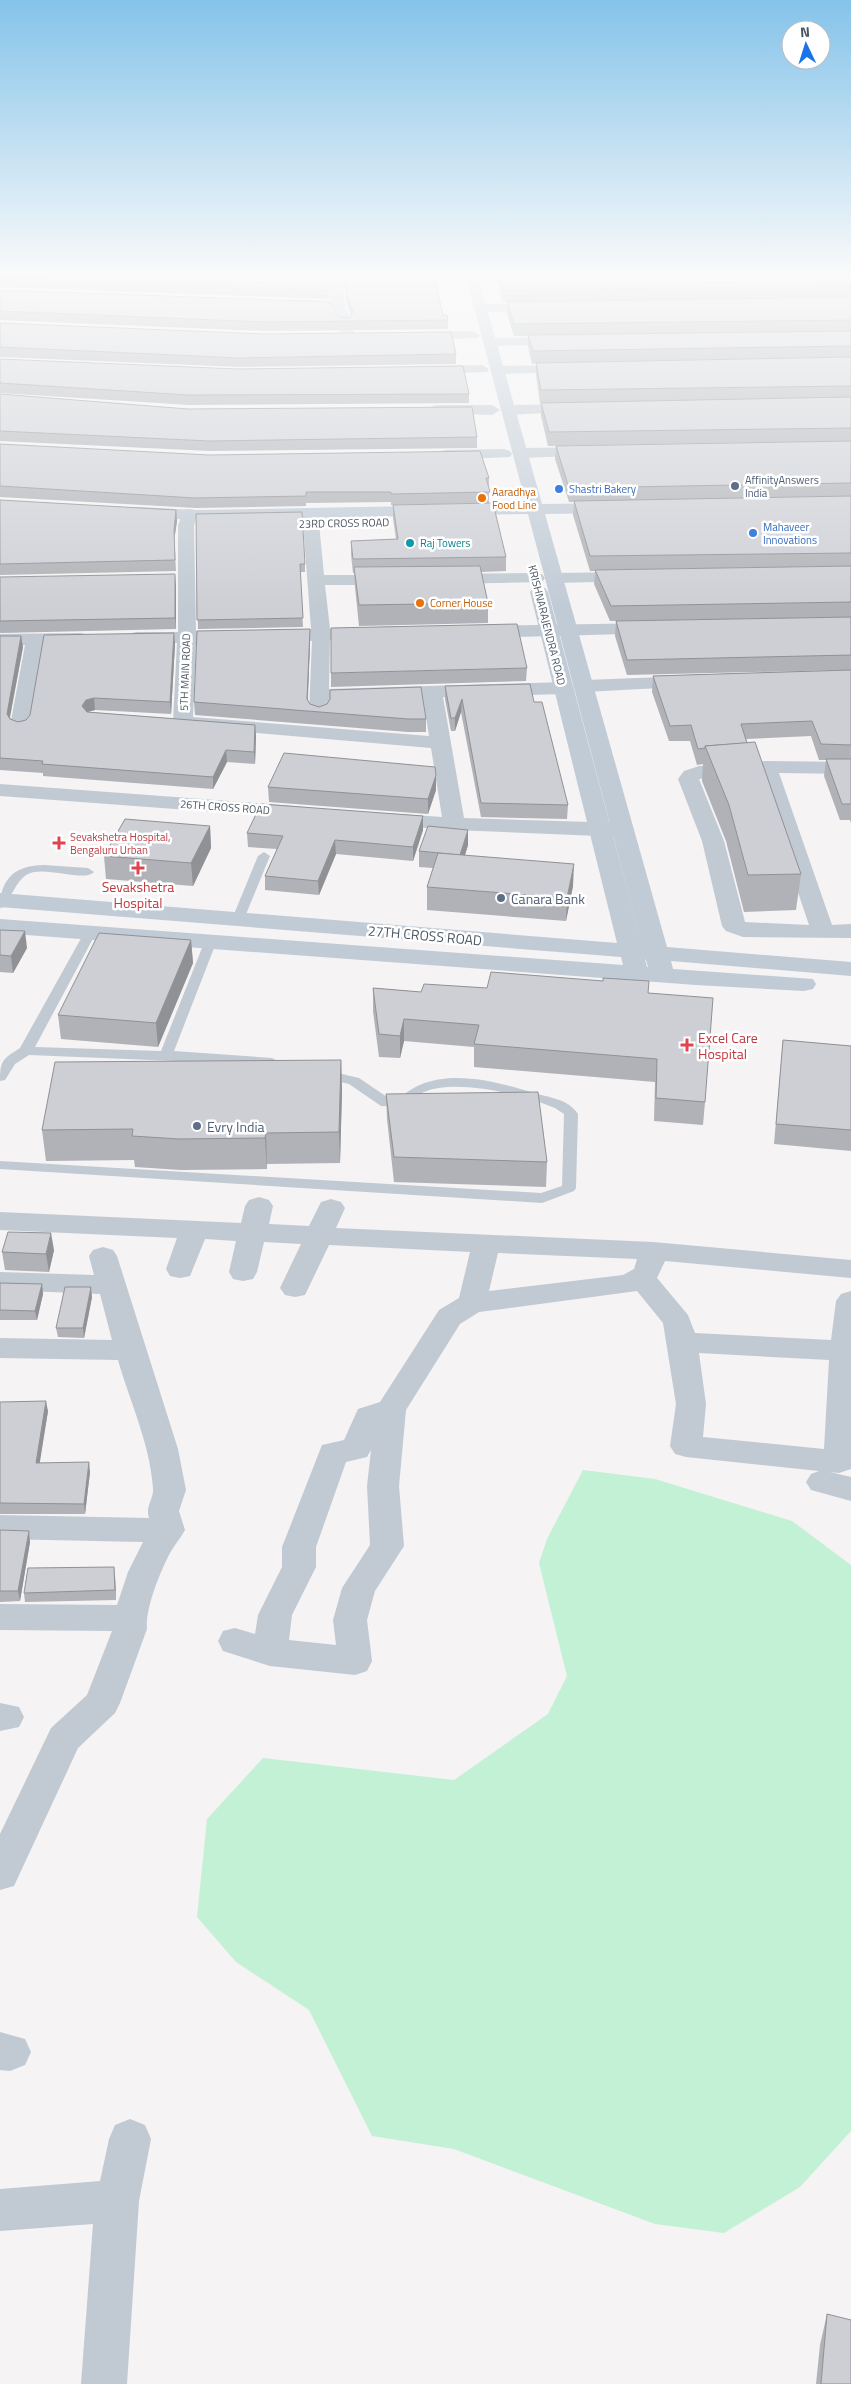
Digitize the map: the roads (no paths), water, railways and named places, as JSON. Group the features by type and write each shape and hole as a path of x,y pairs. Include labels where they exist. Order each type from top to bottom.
{"main road":[{"path":"487,388 494,416"},
{"path":"503,388 521,453 528,514 624,513"},
{"path":"500,438 508,472"},
{"name":"KRISHNARAJENDRA ROAD","path":"513,491 528,514 559,631 564,688 634,962"},
{"name":"23RD CROSS ROAD","path":"188,520 528,514"},
{"name":"23RD CROSS ROAD","path":"127,517 311,524 528,514"},
{"name":"KRISHNARAJENDRA ROAD","path":"559,631 585,686 659,965"},
{"name":"27TH CROSS ROAD","path":"1,902 238,919 851,986"},
{"name":"27TH CROSS ROAD","path":"0,926 210,943 634,962"},
{"name":"27TH CROSS ROAD","path":"659,965 851,969"}],"street":[{"path":"509,410 594,408"},
{"path":"417,410 494,416"},
{"path":"521,453 606,452"},
{"path":"427,455 504,454"},
{"name":"5TH MAIN ROAD","path":"188,520 187,637 173,722 440,744"},
{"path":"311,524 322,635 318,733"},
{"path":"424,580 653,577"},
{"path":"167,578 187,578"},
{"path":"317,580 405,580"},
{"path":"458,633 667,628"},
{"path":"120,638 390,634"},
{"path":"0,640 101,638"},
{"path":"20,726 35,640"},
{"path":"585,686 704,682"},
{"path":"320,695 564,688"},
{"path":"432,692 454,824"},
{"path":"766,767 823,932"},
{"path":"851,768 766,767 699,772 691,775 688,779 713,841 734,926 743,930 851,931"},
{"name":"26TH CROSS ROAD","path":"0,790 316,813"},
{"path":"365,817 454,824 623,830"},
{"path":"295,1288 330,1208"},
{"path":"0,1220 194,1230 255,1220 317,1236 653,1251 851,1269"},
{"path":"243,1272 255,1220"},
{"path":"180,1269 194,1230"},
{"path":"472,1303 486,1243"},
{"path":"235,1641 270,1652 355,1661 350,1620 358,1588 387,1546 383,1486 391,1410 449,1317 472,1303 627,1284 642,1279 648,1273 653,1251"},
{"path":"103,1256 130,1350 162,1448 170,1490 163,1511 169,1530"},
{"path":"642,1279 666,1305 678,1322 691,1404 686,1446 839,1462 845,1351 851,1301"},
{"path":"0,1281 112,1285"},
{"path":"682,1342 845,1351"},
{"path":"0,1348 130,1350"},
{"path":"270,1652 275,1615 299,1567 299,1547 333,1453 356,1449 369,1417 391,1410"},
{"path":"0,1527 169,1530"},
{"path":"0,1874 64,1738 102,1703 130,1629 129,1618 160,1539 169,1530"},
{"path":"0,1617 129,1618"},
{"path":"104,2384 117,2201 130,2139"},
{"path":"0,2210 117,2201"}],"lane":[{"path":"238,919 264,856"},
{"path":"1,902 16,878 26,870 36,868 88,872"},
{"path":"26,1052 90,934"},
{"path":"166,1055 210,943"},
{"path":"0,1077 10,1061 26,1052 166,1055 270,1062 286,1065"},
{"path":"0,1165 542,1198 569,1188 571,1114 569,1109 561,1105 493,1085 464,1083 438,1085 418,1090 402,1104 386,1103 354,1081 309,1070"}],"place":[{"name":"AffinityAnswers India","path":"735,486"},
{"name":"Shastri Bakery","path":"559,489"},
{"name":"Aaradhya Food Line","path":"482,498"},
{"name":"Mahaveer Innovations","path":"753,533"},
{"name":"Raj Towers","path":"410,543"},
{"name":"Corner House","path":"420,603"},
{"name":"Sevakshetra Hospital, Bengaluru Urban","path":"59,843"},
{"name":"Sevakshetra Hospital","path":"138,868"},
{"name":"Canara Bank","path":"501,898"},
{"name":"Excel Care Hospital","path":"687,1045"},
{"name":"Evry India","path":"197,1126"}]}
